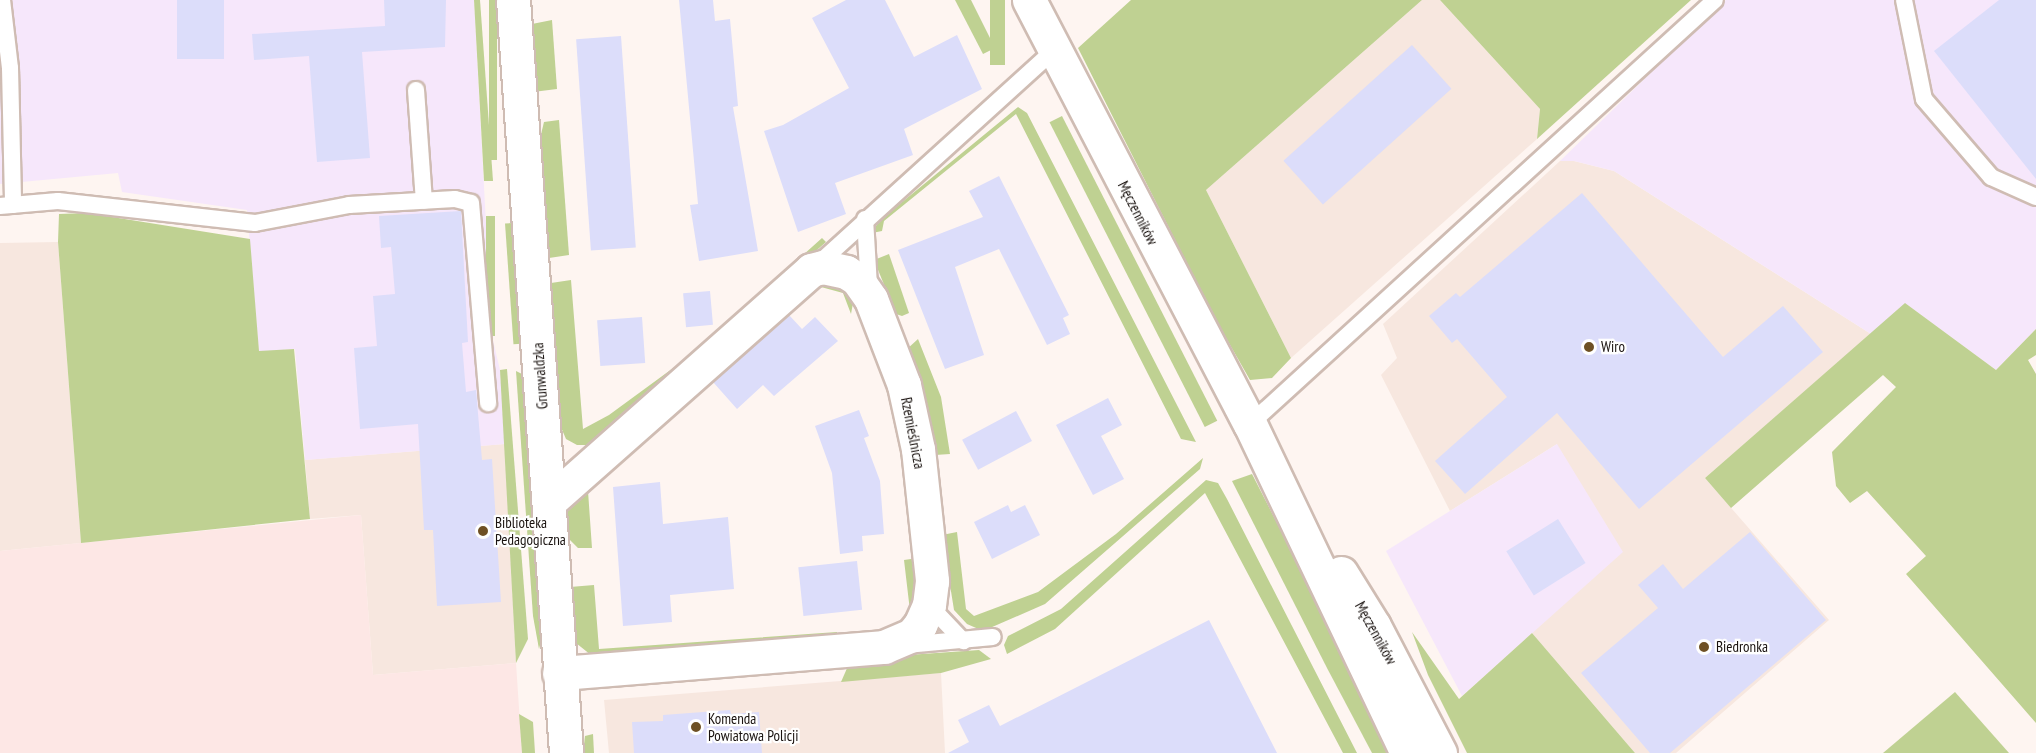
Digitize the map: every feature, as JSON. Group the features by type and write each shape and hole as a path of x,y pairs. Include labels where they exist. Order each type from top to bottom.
{"street":[{"name":"Grunwaldzka","path":"513,0 566,753"},
{"name":"Męczenników","path":"1029,0 1250,424 1407,753"},
{"name":"Rzemieślnicza","path":"559,672 884,647 912,635 929,605 930,536 911,409 871,299 857,279 846,272 823,267 811,270"},
{"path":"549,502 811,270"},
{"name":"Męczenników","path":"1250,424 1374,626 1440,753"}],"lane":[{"path":"2,0 10,68 7,205 58,201 255,223 349,205 424,201 471,203 488,403"},
{"path":"1250,424 1715,0"},
{"path":"1904,0 1924,99 1991,177 2036,197"},
{"path":"811,270 1054,50"},
{"path":"416,90 424,201"},
{"path":"865,219 864,261 871,299"},
{"path":"929,605 963,640"},
{"path":"884,647 993,637"}],"shaded area":[{"path":"0,0 474,0 492,336 500,370 505,444 305,460 295,349 259,352 247,210 122,192 118,173 0,184"},
{"path":"1422,0 1440,0 1540,109 1537,139 1291,358 1206,190"},
{"path":"1726,0 2036,0 2036,329 1996,370 1906,304 1871,334 1614,171 1574,161 1560,161"},
{"path":"1560,161 1574,161 1614,171 1871,334 1705,478 1829,620 1676,753 1635,753 1532,633 1557,444 1450,511 1381,375 1397,358 1383,324"},
{"path":"58,242 81,543 0,551 0,243"},
{"path":"505,444 516,663 373,675 361,515 310,519 305,460"},
{"path":"1557,444 1623,552 1462,696 1386,551"},
{"path":"361,515 373,675 516,663 522,753 0,753 0,551"},
{"path":"941,673 945,753 609,753 604,700"}],"green space":[{"path":"474,0 480,0 493,181 484,181"},
{"path":"489,0 497,0 497,160 489,160"},
{"path":"955,0 971,0 995,48 983,54"},
{"path":"990,0 1005,0 1005,65 990,65"},
{"path":"1131,0 1422,0 1206,190 1291,358 1272,378 1250,380 1213,315 1078,48"},
{"path":"1440,0 1691,0 1537,139 1540,109"},
{"path":"552,20 557,89 533,92 532,24"},
{"path":"1018,107 1027,113 1196,442 1181,439 1016,114 884,221 882,231 872,233 879,221"},
{"path":"1062,116 1217,421 1205,427 1050,122"},
{"path":"559,120 569,255 549,258 538,147 544,122"},
{"path":"87,213 250,239 259,351 294,349 310,519 81,543 58,242 59,214"},
{"path":"486,216 495,216 495,336 486,336"},
{"path":"513,223 521,344 513,344 505,224"},
{"path":"822,238 826,242 595,445 577,445 566,439 560,425 551,283 571,280 583,429 609,415 695,352"},
{"path":"889,254 909,313 902,316 896,314 874,260"},
{"path":"819,280 855,292 851,314 843,293 821,287 805,296"},
{"path":"1905,303 1996,370 2036,329 2036,355 2028,360 2036,374 2036,723 1906,574 1926,556 1867,491 1850,503 1836,486 1832,452 1896,387 1883,375 1731,508 1705,478"},
{"path":"918,339 941,397 950,454 935,455 924,400 906,350"},
{"path":"507,369 528,639 516,663 500,370"},
{"path":"516,371 524,375 542,637 539,649 533,616"},
{"path":"1203,458 1200,469 1045,604 983,631 967,624 954,610 942,535 957,532 966,609 974,616 1038,592 1116,534"},
{"path":"599,466 614,467 588,491 592,548 578,548 569,539 566,518 572,498"},
{"path":"1252,474 1394,753 1372,753 1232,481"},
{"path":"1206,480 1218,483 1227,499 1357,753 1343,753 1205,493 1055,629 1007,654 1004,645 1008,636 1061,609"},
{"path":"918,558 920,613 905,631 881,636 879,630 901,629 910,611 904,560"},
{"path":"594,585 599,649 837,632 837,637 591,655 576,643 570,587"},
{"path":"1412,632 1459,699 1532,633 1635,753 1467,753 1428,675"},
{"path":"979,650 991,659 941,673 841,682 851,659"},
{"path":"1955,692 2009,753 1883,753"},
{"path":"519,714 533,722 535,753 522,753"},
{"path":"593,734 594,753 583,753 585,736"}],"building":[{"path":"177,0 224,0 224,59 177,59"},
{"path":"384,0 446,0 445,47 362,52 370,158 317,162 309,56 254,60 252,34 385,26"},
{"path":"679,0 713,0 715,21 730,19 738,106 733,107 758,251 699,261 690,205 698,204"},
{"path":"846,0 885,0 914,57 957,35 982,89 904,129 913,155 835,183 846,214 798,232 764,131 783,125 849,88 812,18"},
{"path":"1999,0 2036,0 2036,179 1934,51"},
{"path":"621,36 636,247 591,251 576,39"},
{"path":"1412,45 1451,89 1323,205 1283,161"},
{"path":"999,176 1069,315 1063,318 1070,334 1047,345 999,249 955,267 984,355 945,369 898,250 983,217 969,191"},
{"name":"Wiro","path":"1582,193 1723,357 1783,306 1823,352 1639,509 1557,413 1465,494 1435,461 1507,397 1457,339 1452,343 1429,316 1456,293 1460,297"},
{"path":"461,211 468,342 462,343 466,392 476,390 482,460 492,459 501,602 437,606 433,530 424,530 418,424 360,429 354,348 377,346 373,296 395,294 391,247 381,248 379,216"},
{"path":"710,291 713,325 686,327 683,293"},
{"path":"789,315 802,329 815,317 838,341 774,396 763,385 737,409 713,382"},
{"path":"642,317 645,363 600,366 597,320"},
{"path":"1108,398 1122,425 1101,436 1124,479 1093,495 1056,425"},
{"path":"859,410 869,436 864,438 880,481 884,534 862,536 863,551 840,554 832,473 815,426"},
{"path":"1016,411 1032,441 978,470 962,440"},
{"path":"660,482 663,524 728,517 734,589 670,595 672,622 623,626 613,487"},
{"path":"1008,505 1011,512 1025,505 1040,535 992,559 974,522"},
{"path":"1558,519 1586,563 1534,595 1506,551"},
{"name":"Biedronka","path":"1750,532 1826,620 1670,753 1650,753 1581,673 1658,608 1638,585 1663,564 1683,589"},
{"path":"857,561 862,610 803,616 798,567"},
{"path":"1209,620 1277,753 948,753 969,742 958,720 989,705 1000,726"},
{"name":"Komenda Powiatowa Policji","path":"730,710 731,714 759,712 762,753 634,753 632,722 663,721 663,715"}],"place":[{"name":"Wiro","path":"1589,347"},
{"name":"Biblioteka Pedagogiczna","path":"483,531"},
{"name":"Biedronka","path":"1704,647"},
{"name":"Komenda Powiatowa Policji","path":"696,727"}]}
